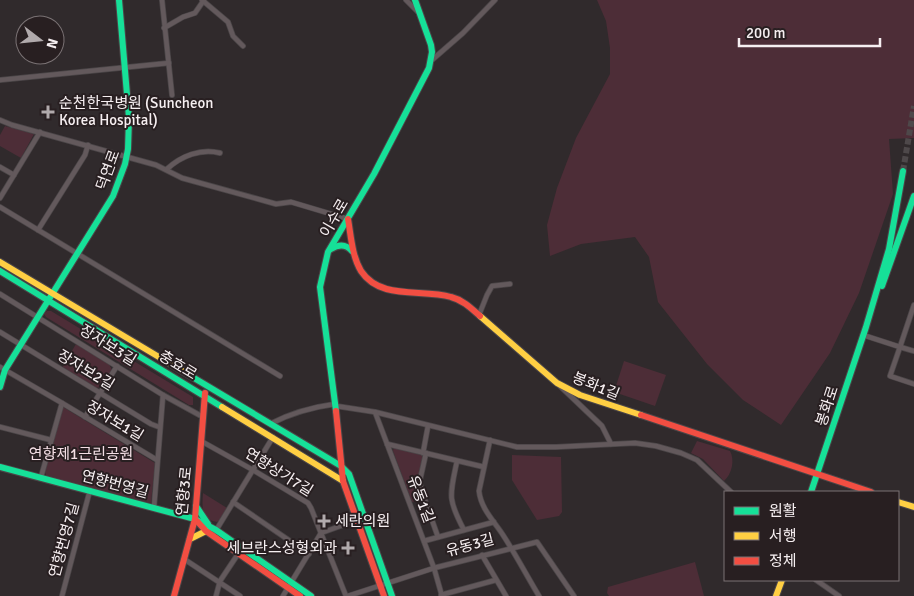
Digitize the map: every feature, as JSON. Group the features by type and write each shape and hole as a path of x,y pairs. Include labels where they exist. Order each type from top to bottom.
{"main road":[{"name":"덕연로","path":"0,387 2,369 48,301 113,196 122,178 128,157 130,118 119,0"},
{"path":"415,0 431,45 432,60"},
{"name":"이수로","path":"384,596 343,480 320,287 325,259 417,92 432,60"},
{"name":"봉화로","path":"811,491 864,335 893,232 903,171"},
{"name":"봉화로","path":"866,327 914,196"},
{"name":"봉화1길","path":"348,219 353,251 360,271 367,279 382,288 395,291 444,294 465,303 557,383 580,395 868,491"},
{"path":"330,250 337,245 343,245 353,251"},
{"name":"충효로","path":"0,262 341,466"},
{"name":"충효로","path":"0,271 343,480"},
{"name":"연향3로","path":"174,596 195,519 204,396 207,387"},
{"path":"326,457 336,456 340,450"},
{"name":"연향번영길","path":"0,466 154,506 195,519 290,585 311,596"},
{"name":"이수로","path":"341,466 349,474 392,596"},
{"path":"899,502 914,507"},
{"path":"190,539 208,528 196,506"},
{"path":"776,596 782,581"},
{"name":"연향번영길","path":"290,585 300,596"}],"street":[{"path":"162,0 172,95"},
{"path":"164,28 183,17 195,13 203,0 228,22 233,36 243,46"},
{"path":"406,0 420,13"},
{"path":"432,60 463,33 495,0"},
{"path":"0,80 169,63"},
{"path":"0,120 167,169 182,178 276,204 291,202 348,219"},
{"path":"0,198 40,132"},
{"path":"38,230 85,155 88,146"},
{"path":"167,169 180,159 196,153 220,153"},
{"path":"0,167 14,175"},
{"path":"0,207 280,376"},
{"path":"479,316 492,286 510,284"},
{"name":"장자보3길","path":"0,294 203,417"},
{"path":"914,305 890,376 914,384"},
{"name":"장자보2길","path":"0,332 99,393 159,427"},
{"path":"864,335 914,351"},
{"path":"85,417 117,366"},
{"name":"장자보1길","path":"2,369 156,460"},
{"path":"557,383 602,426 611,444"},
{"path":"154,506 156,460 163,394"},
{"path":"41,477 62,403"},
{"path":"270,424 279,419 320,406 335,405 375,412 517,447 640,444 692,457 730,491"},
{"name":"유동1길","path":"375,412 434,568 442,595"},
{"path":"428,426 420,480 421,489 438,537"},
{"path":"0,427 51,440"},
{"path":"215,532 273,438"},
{"path":"490,440 479,491 480,499 539,596"},
{"name":"연향상가7길","path":"201,441 308,503 347,596"},
{"path":"387,444 484,467"},
{"path":"458,461 451,501 454,512 464,530"},
{"name":"연향번영7길","path":"62,596 90,490"},
{"path":"233,502 309,554"},
{"path":"284,596 321,533 357,520"},
{"path":"424,541 494,522"},
{"name":"유동3길","path":"347,596 434,568 537,542 574,596"},
{"path":"216,596 220,582 241,550"},
{"path":"482,555 506,596"},
{"path":"184,559 240,596"},
{"path":"442,595 496,580"},
{"path":"817,581 839,596"}],"green space":[{"path":"597,0 914,0 914,138 889,139 893,194 859,293 830,353 781,425 743,400 707,364 658,302 649,257 635,237 581,244 550,256 547,225 557,188 576,138 610,74 610,48 606,21"},
{"path":"5,126 34,134 21,158 0,146 0,135"},
{"path":"47,311 51,311 193,397 193,405 189,405 46,317 44,314"},
{"path":"76,344 109,364 112,370 102,387 95,388 62,368"},
{"path":"624,361 666,375 655,406 614,392"},
{"name":"연향제1근린공원","path":"63,407 155,463 151,503 46,476 45,471"},
{"path":"697,441 730,451 732,467 724,481 703,459 691,453"},
{"path":"394,447 423,454 419,482 423,499 412,502 393,451"},
{"path":"512,455 561,457 562,512 559,516 537,520 512,480"},
{"path":"203,493 227,508 217,522 212,521 205,515"},
{"path":"695,562 704,596 609,596 607,593 608,587"}],"tunnel":[{"path":"903,171 914,106"}],"traffic: fast":[{"path":"0,387 5,370 113,196 125,164 128,149 129,118 119,0"},
{"path":"336,411 320,287 328,252 374,174 429,68 432,52 431,45 415,0"},
{"path":"811,491 866,327 889,249 903,171"},
{"path":"882,286 914,196"},
{"path":"331,249 342,245 352,251"},
{"path":"0,271 222,407"},
{"path":"184,372 341,466 349,474 392,596"},
{"path":"0,467 195,519 216,530 311,596"},
{"path":"196,506 208,524"}],"traffic: slow":[{"path":"0,262 184,372"},
{"path":"480,316 557,383 580,395 641,415"},
{"path":"222,407 343,481"},
{"path":"899,502 914,507"},
{"path":"190,539 206,531"},
{"path":"776,596 782,581"}],"traffic: jam":[{"path":"348,219 356,259 361,271 369,280 391,290 455,298 480,316"},
{"path":"174,596 195,519 205,393"},
{"path":"336,411 343,481 384,596"},
{"path":"641,415 868,491"},
{"path":"197,521 206,531 300,596"}],"place":[{"name":"순천한국병원 (Suncheon Korea Hospital)","path":"48,112"},
{"name":"세란의원","path":"324,521"},
{"name":"세브란스성형외과","path":"348,548"}]}
